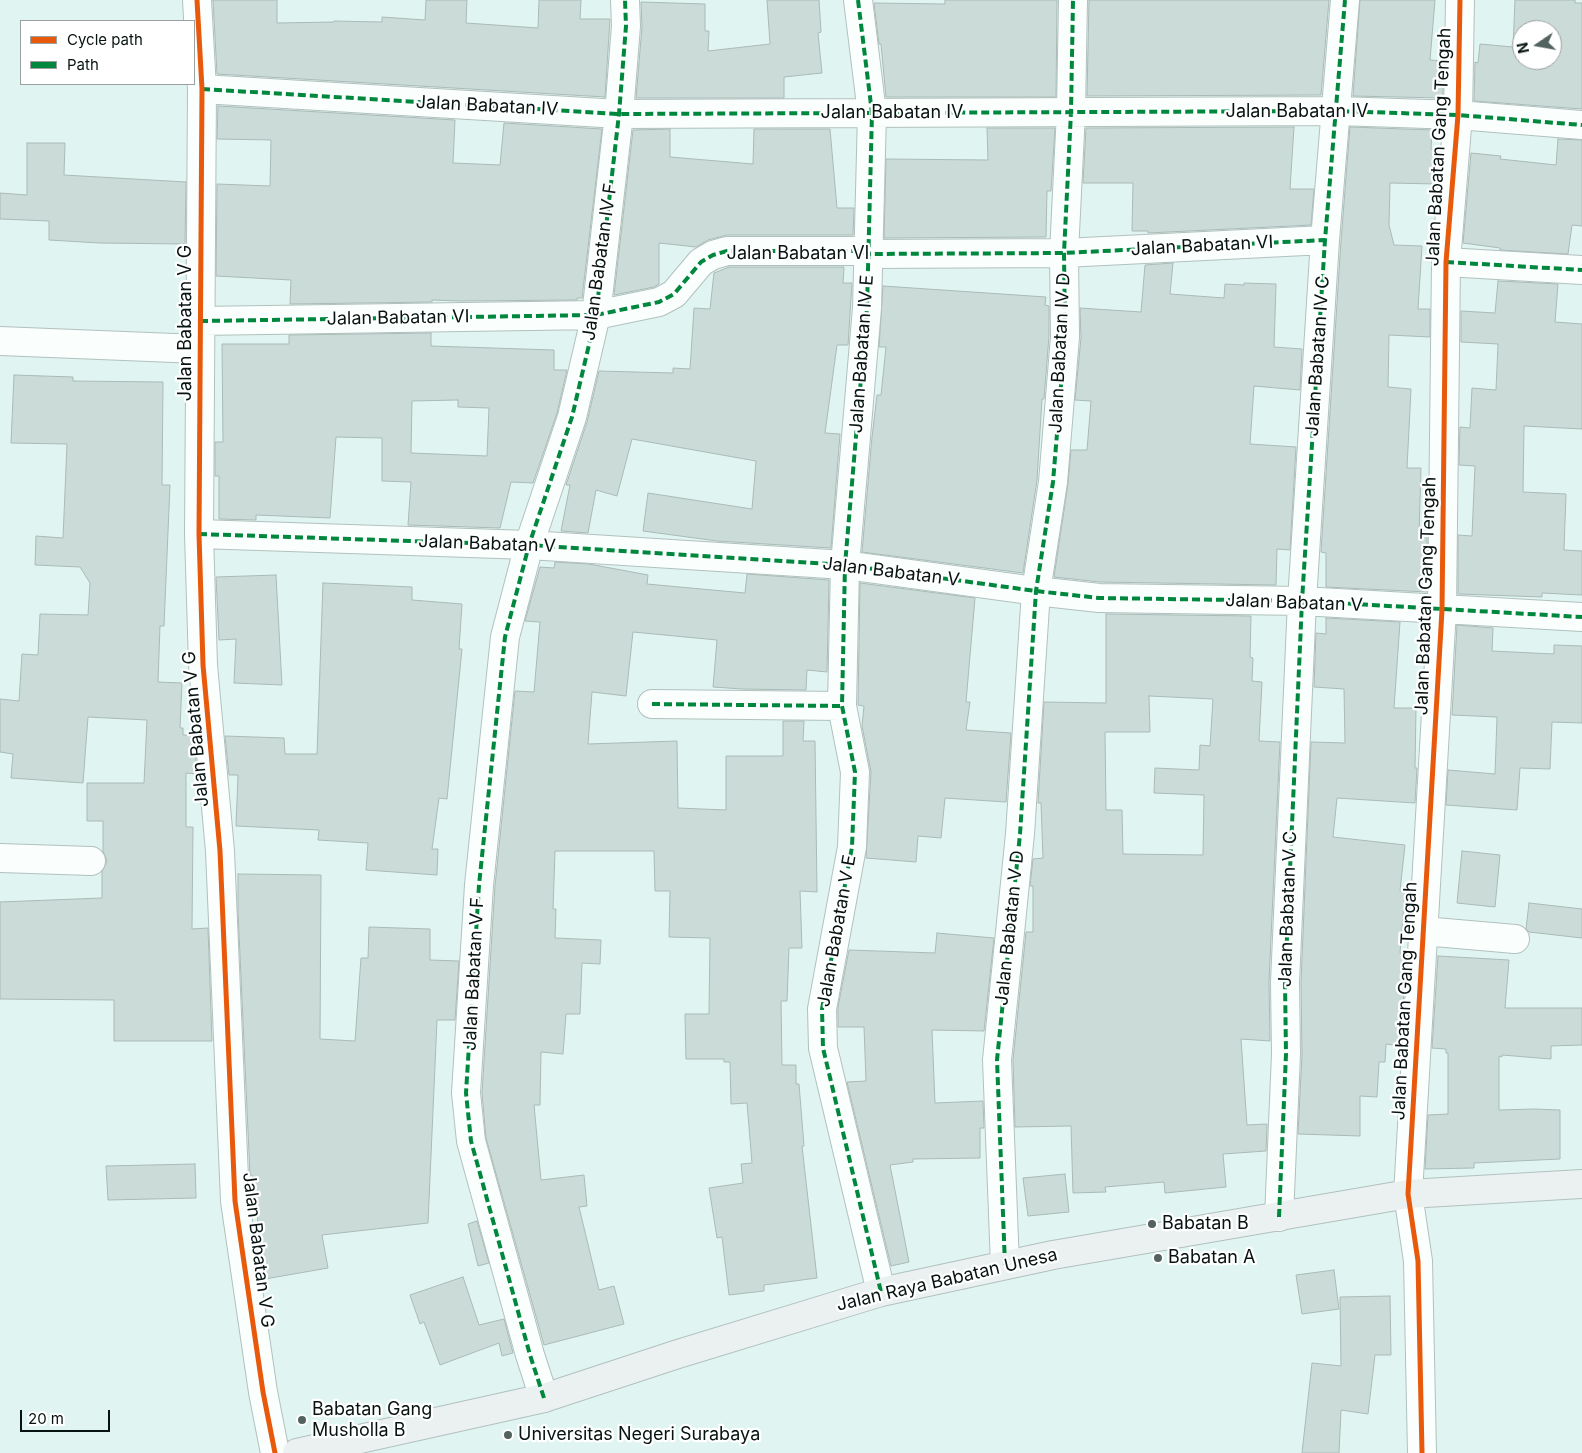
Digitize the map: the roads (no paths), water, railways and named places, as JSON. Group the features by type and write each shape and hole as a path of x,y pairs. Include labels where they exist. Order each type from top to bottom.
{"main road":[{"name":"Jalan Raya Babatan Unesa","path":"297,1453 544,1398 678,1354 881,1292 1063,1253 1408,1194 1582,1184"}],"street":[{"name":"Jalan Babatan V G","path":"197,0 202,89 199,534 203,665 220,851 235,1201 263,1392 274,1453"},
{"name":"Jalan Babatan IV F","path":"529,545 572,418 596,315 619,114 626,26 625,0"},
{"name":"Jalan Babatan IV E","path":"846,565 867,308 872,113 858,0"},
{"name":"Jalan Babatan IV D","path":"1036,591 1054,482 1065,336 1064,253 1071,112 1073,0"},
{"name":"Jalan Babatan IV C","path":"1302,601 1325,240 1345,0"},
{"name":"Jalan Babatan Gang Tengah","path":"1422,1453 1418,1261 1408,1194 1442,610 1446,262 1458,115 1460,0"},
{"name":"Jalan Babatan IV","path":"202,89 619,114 1337,112 1458,115 1582,125"},
{"name":"Jalan Babatan VI","path":"200,321 596,315 659,302 674,294 701,262 713,255 727,251 860,252 869,254 1064,253 1325,240"},
{"path":"1446,262 1582,270"},
{"path":"0,341 199,349"},
{"name":"Jalan Babatan V","path":"199,534 529,545 846,565 1099,598 1302,601 1582,617"},
{"name":"Jalan Babatan V F","path":"529,545 505,637 479,885 466,1093 471,1141 530,1355 544,1398"},
{"name":"Jalan Babatan V E","path":"846,565 842,706 855,772 852,847 822,1009 823,1048 881,1292"},
{"name":"Jalan Babatan V D","path":"1006,1265 997,1060 1020,834 1036,591"},
{"name":"Jalan Babatan V C","path":"1279,1216 1286,1054 1284,982 1302,601"},
{"path":"652,704 842,706"},
{"path":"0,858 91,862"},
{"path":"1423,931 1515,939"}],"place":[{"name":"Babatan B","path":"1152,1224"},
{"name":"Babatan A","path":"1158,1258"},
{"name":"Babatan Gang Musholla B","path":"302,1420"},
{"name":"Universitas Negeri Surabaya","path":"508,1435"}]}
